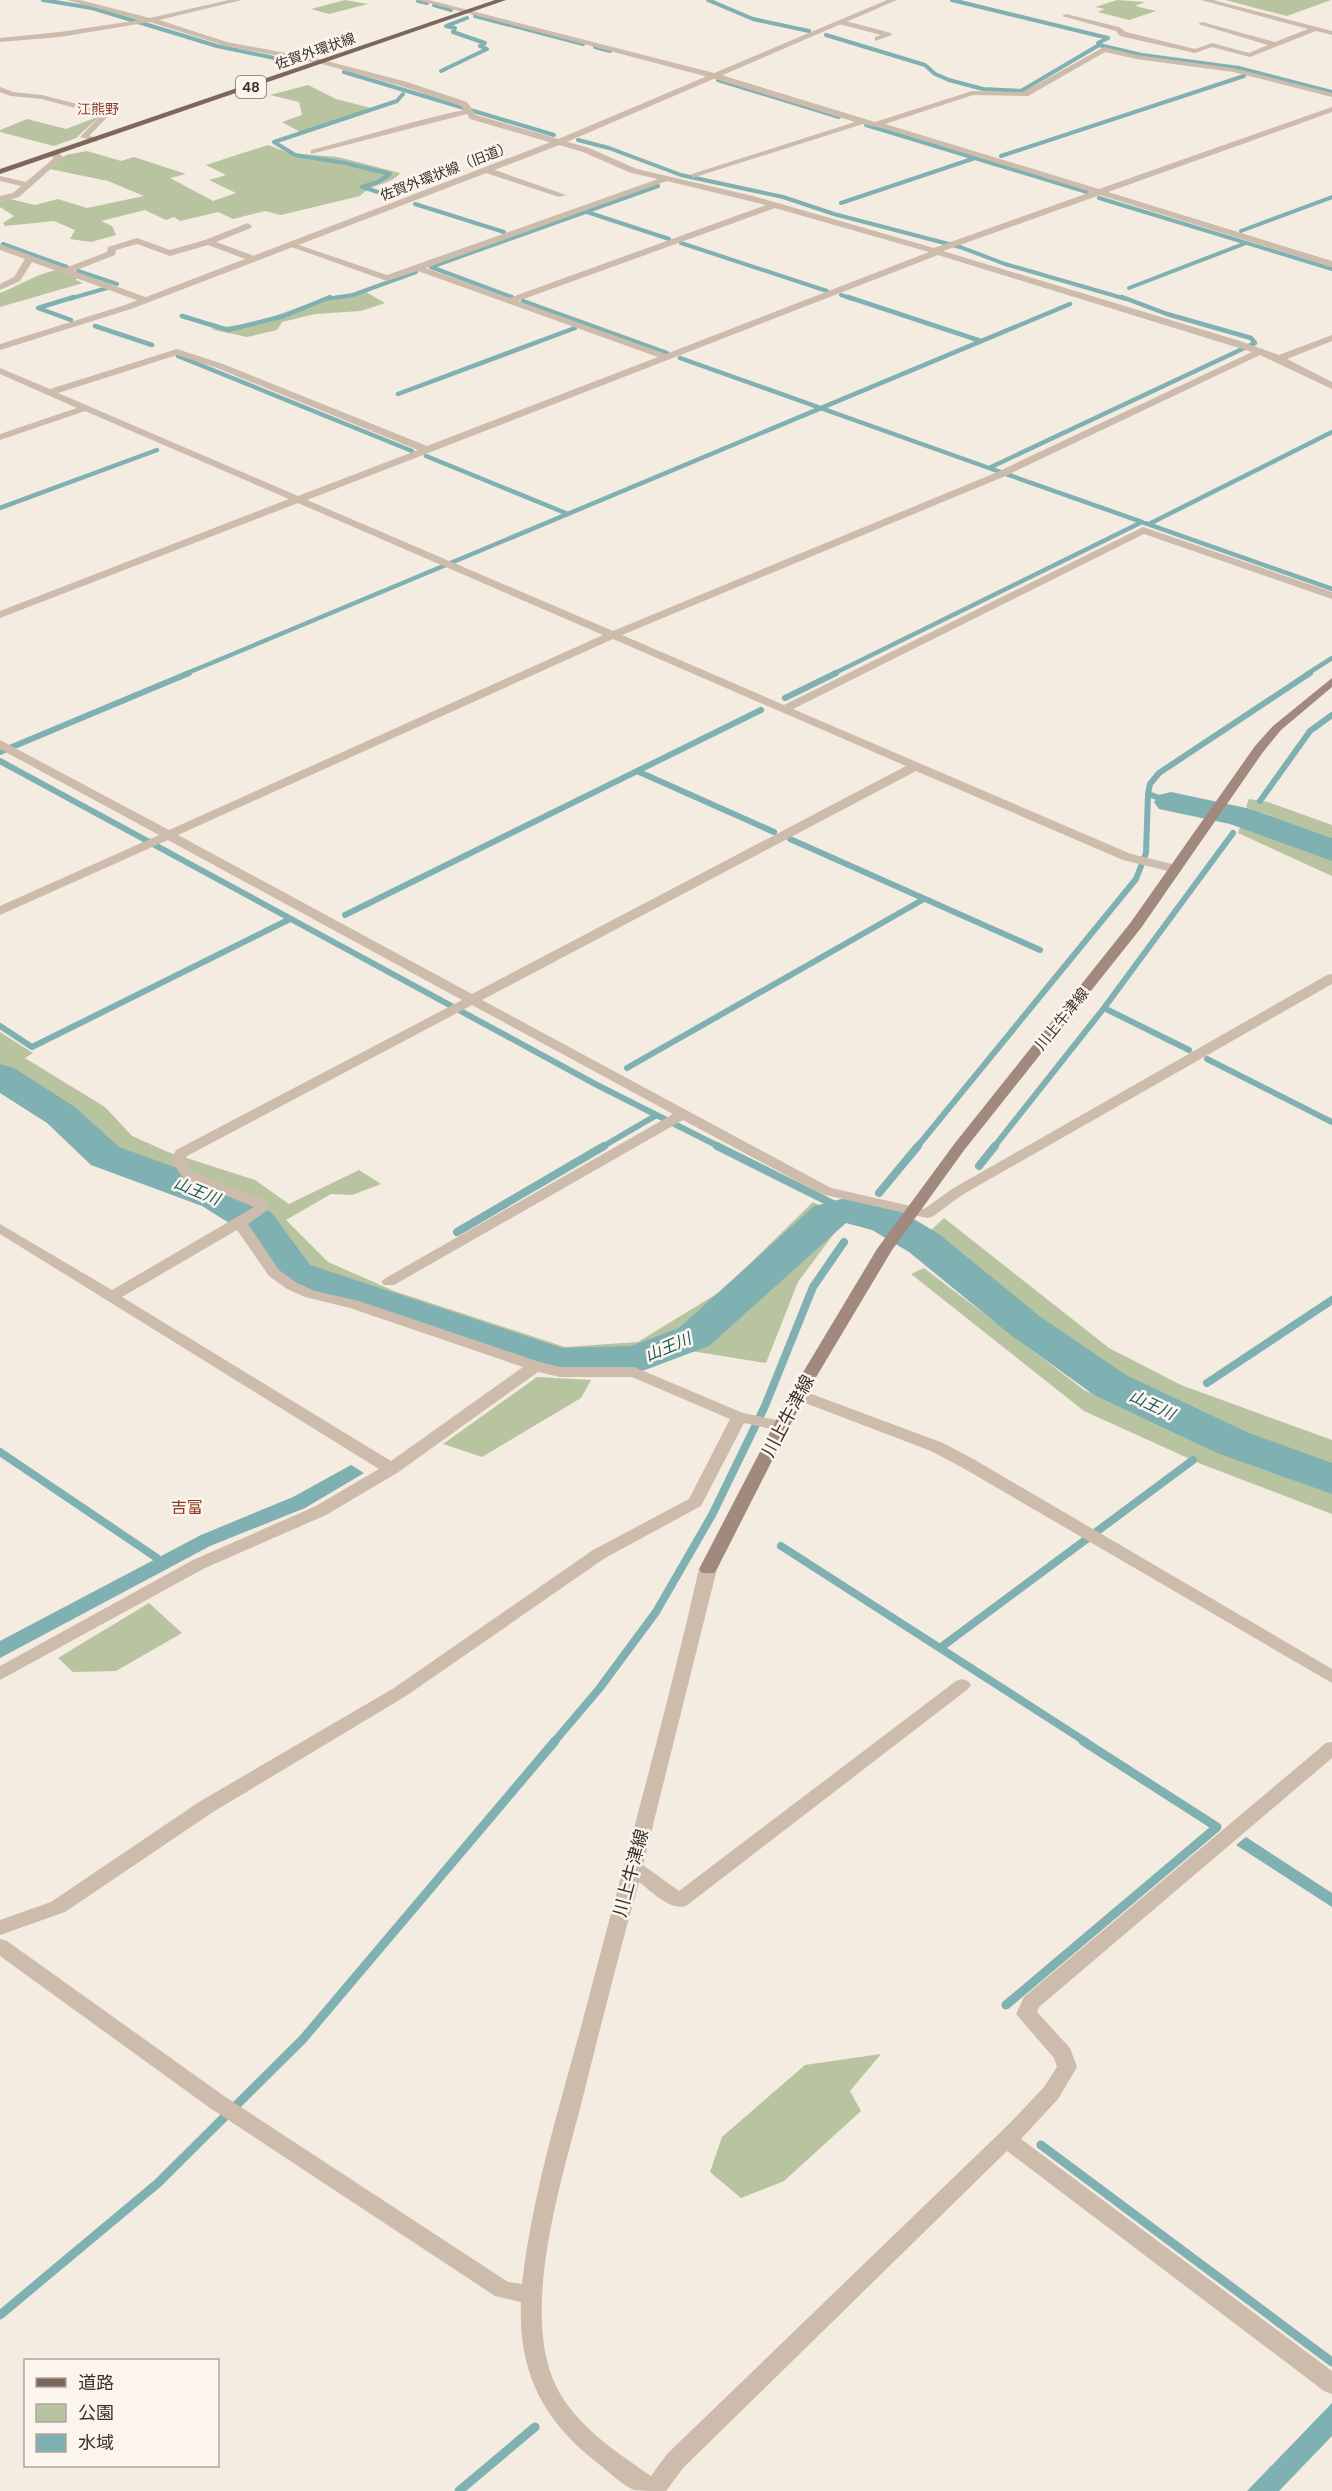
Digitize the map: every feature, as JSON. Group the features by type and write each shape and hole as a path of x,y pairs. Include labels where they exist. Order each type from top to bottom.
{"main road":[{"name":"佐賀外環状線","path":"0,172 502,0"},
{"name":"川上牛津線","path":"708,1569 798,1395 885,1249 910,1212 1136,925 1239,776 1277,728 1332,681"}],"street":[{"path":"71,0 226,44 323,62 435,93 470,112 599,154 634,171 774,205 857,230 940,250 1261,351 1332,386"},
{"path":"0,40 45,36 131,23 238,0"},
{"path":"421,0 714,76 1332,264"},
{"name":"佐賀外環状線（旧道）","path":"0,347 72,326 145,300 559,142 893,0"},
{"path":"1205,0 1332,33"},
{"path":"1080,12 1062,18 1119,29 1123,34 1195,51 1212,45 1250,55 1315,29"},
{"path":"842,22 888,35 878,39"},
{"path":"1202,24 1276,45"},
{"path":"11,48 45,36"},
{"path":"876,124 972,93 1025,94 1104,49 1136,57 1233,70 1332,95"},
{"path":"0,90 11,94 42,97 108,111 84,137 94,140"},
{"path":"0,615 957,243 1332,110"},
{"path":"314,152 470,112"},
{"path":"695,176 863,122"},
{"path":"0,199 15,195 60,157 53,154"},
{"path":"486,170 562,195"},
{"path":"0,178 27,185"},
{"path":"290,245 387,278 664,180"},
{"path":"511,300 774,205"},
{"path":"65,271 112,253 111,249 137,241 170,253 208,242 248,226"},
{"path":"208,242 254,259"},
{"path":"0,247 145,300"},
{"path":"0,287 17,279 30,258"},
{"path":"418,268 666,357"},
{"path":"1278,358 1294,354 1332,338"},
{"path":"0,911 613,634 1004,473 1261,351"},
{"path":"50,392 177,352 220,366 427,450"},
{"path":"0,370 1127,857 1176,869"},
{"path":"0,437 86,408"},
{"path":"784,709 1143,530 1332,596"},
{"path":"5,747 826,1191 910,1212 927,1214 957,1192 1332,978"},
{"path":"111,1297 262,1209 256,1201 188,1175 178,1160 181,1153 916,766"},
{"path":"389,1282 683,1114"},
{"path":"239,1222 274,1273 292,1286 310,1294 354,1304 535,1366 560,1372 634,1371 739,1417 781,1426"},
{"path":"0,1228 391,1469"},
{"path":"0,1674 199,1564 320,1511 391,1469 535,1366"},
{"path":"798,1395 937,1447 1332,1677"},
{"path":"0,1928 58,1907 206,1808 400,1692 599,1554 695,1502 739,1417"},
{"name":"川上牛津線","path":"653,2491 605,2456 560,2414 539,2371 533,2295 537,2245 578,2072 692,1644 708,1569"},
{"path":"633,1868 679,1901 962,1685"},
{"path":"653,2491 675,2461 1006,2139 1062,2077 1067,2067 1063,2055 1026,2014 1031,2002 1332,1748"},
{"path":"0,1946 217,2102 503,2290 533,2295"},
{"path":"1006,2139 1332,2384"}],"green space":[{"path":"345,0 368,4 329,14 311,9"},
{"path":"1117,0 1145,2 1135,6 1156,11 1129,20 1098,12 1105,9 1095,7"},
{"path":"1225,0 1331,0 1287,16"},
{"path":"308,85 336,99 375,109 302,133 282,122 302,115 299,102 270,95"},
{"path":"100,116 76,138 54,146 0,132 0,130 27,119 66,129"},
{"path":"268,145 289,153 338,157 400,173 397,177 370,188 360,196 281,215 265,211 233,219 218,212 180,221 174,217 166,220 145,210 101,221 112,226 116,235 91,242 70,239 75,230 54,221 5,226 3,223 14,216 0,207 0,201 10,199 35,205 58,199 87,208 144,196 108,181 50,169 66,155 87,151 121,161 134,157 186,174 170,178 213,201 236,193 209,180 226,175 206,165"},
{"path":"56,270 78,277 76,280 83,283 0,307 0,293 34,277"},
{"path":"366,292 385,303 361,311 315,314 282,322 277,330 247,337 210,329 258,322 327,297"},
{"path":"1249,799 1268,802 1332,825 1332,838 1246,807"},
{"path":"1241,825 1280,836 1332,860 1332,876 1238,833"},
{"path":"0,1032 33,1053 25,1058 105,1107 132,1136 168,1152 255,1180 289,1204 359,1170 381,1184 352,1195 331,1194 286,1220 328,1262 394,1291 565,1347 638,1342 723,1290 813,1202 826,1209 704,1317 641,1352 562,1355 302,1272 269,1225 247,1204 110,1150 69,1113 0,1068"},
{"path":"944,1218 1109,1348 1181,1385 1332,1440 1332,1468 1266,1443 1142,1390 1096,1363 928,1233"},
{"path":"844,1220 798,1282 766,1363 685,1350 751,1304 830,1222"},
{"path":"924,1268 1084,1390 1146,1419 1332,1491 1332,1514 1201,1464 1084,1411 911,1274"},
{"path":"537,1377 591,1380 581,1398 482,1457 443,1444"},
{"path":"149,1603 182,1633 116,1671 73,1672 58,1658"},
{"path":"881,2054 850,2091 861,2111 784,2181 741,2198 710,2172 722,2137 805,2065"}],"water":[{"path":"351,1465 364,1473 305,1508 210,1546 0,1658 0,1641 201,1535 293,1497"},
{"path":"1246,1837 1332,1893 1332,1907 1236,1845"},
{"path":"1332,2403 1332,2436 1279,2491 1247,2491"}],"waterway":[{"path":"43,0 92,8 217,46 279,59"},
{"path":"708,0 753,19 809,31"},
{"path":"952,0 1108,38 1098,43 1099,45"},
{"path":"418,1 427,3"},
{"path":"434,5 451,10"},
{"path":"475,16 583,44"},
{"path":"441,71 487,49 480,46 485,43 453,32 455,28 446,26 467,18"},
{"path":"826,35 925,65 935,74 949,80 983,89 1021,91 1099,45"},
{"path":"1099,45 1142,55 1239,68 1332,92"},
{"path":"595,47 610,51"},
{"path":"344,72 554,135"},
{"path":"1001,156 1244,76"},
{"path":"718,80 839,117"},
{"path":"378,192 362,187 378,182 390,174 345,163 295,155 274,142 397,101 403,94"},
{"path":"866,125 975,158"},
{"path":"578,140 609,148 681,175 783,197 834,214 960,247 1005,264 1126,299"},
{"path":"841,203 975,158"},
{"path":"975,158 1087,192"},
{"path":"512,297 431,267 658,186"},
{"path":"1241,231 1332,197"},
{"path":"1099,198 1332,269"},
{"path":"415,204 504,232"},
{"path":"587,212 669,239"},
{"path":"681,243 827,291"},
{"path":"1129,288 1246,243"},
{"path":"3,244 67,267"},
{"path":"78,271 117,284"},
{"path":"326,299 353,295 416,272"},
{"path":"69,299 107,288"},
{"path":"841,295 853,299"},
{"path":"71,320 38,308 74,297"},
{"path":"182,316 228,330 284,316 330,297"},
{"path":"848,297 981,341"},
{"path":"989,468 1255,343 1251,338 1167,314 1122,297"},
{"path":"523,301 667,353"},
{"path":"821,408 1070,304"},
{"path":"95,326 152,345"},
{"path":"398,394 575,328"},
{"path":"178,356 412,451"},
{"path":"680,358 821,408"},
{"path":"568,514 821,408"},
{"path":"821,408 989,468"},
{"path":"1149,524 1332,432"},
{"path":"0,508 157,450"},
{"path":"426,456 568,514"},
{"path":"989,468 1332,589"},
{"path":"185,674 568,514"},
{"path":"833,674 1142,522"},
{"path":"1307,674 1332,658"},
{"path":"0,752 189,673"},
{"path":"785,698 836,673"},
{"path":"1148,794 1150,784 1159,773 1310,673"},
{"path":"637,771 761,710"},
{"path":"1260,801 1310,731 1332,715"},
{"path":"0,761 597,1085 720,1147"},
{"path":"345,915 637,771"},
{"path":"637,771 774,832"},
{"path":"917,1147 1136,879 1146,853 1148,794"},
{"path":"1148,794 1171,802"},
{"path":"1171,802 1239,816 1332,850"},
{"path":"1104,1008 1233,833"},
{"path":"790,839 1040,950"},
{"path":"627,1068 924,899"},
{"path":"0,1026 32,1047 290,919"},
{"path":"994,1147 1104,1008"},
{"path":"1104,1008 1189,1050"},
{"path":"1207,1059 1332,1122"},
{"name":"山王川","path":"0,1076 61,1115 105,1156 217,1197 257,1222 295,1274 559,1362 637,1359 694,1337 829,1215 845,1210 887,1221 924,1243 1023,1324 1110,1385 1233,1443 1332,1479"},
{"path":"602,1147 655,1116"},
{"path":"457,1232 604,1146"},
{"path":"717,1146 845,1210"},
{"path":"879,1193 918,1146"},
{"path":"979,1166 995,1146"},
{"path":"554,1742 599,1689 656,1612 712,1515 765,1406 813,1287 844,1242"},
{"path":"1207,1383 1332,1300"},
{"path":"0,1452 157,1558"},
{"path":"940,1648 1193,1460"},
{"path":"781,1546 1086,1742"},
{"path":"0,2315 158,2183 303,2039 555,1741"},
{"path":"1006,2005 1217,1827 1083,1741"},
{"path":"1041,2145 1332,2362"},
{"path":"459,2491 535,2427"}],"district":[{"name":"江熊野","path":"98,109"},
{"name":"吉富","path":"187,1507"}]}
